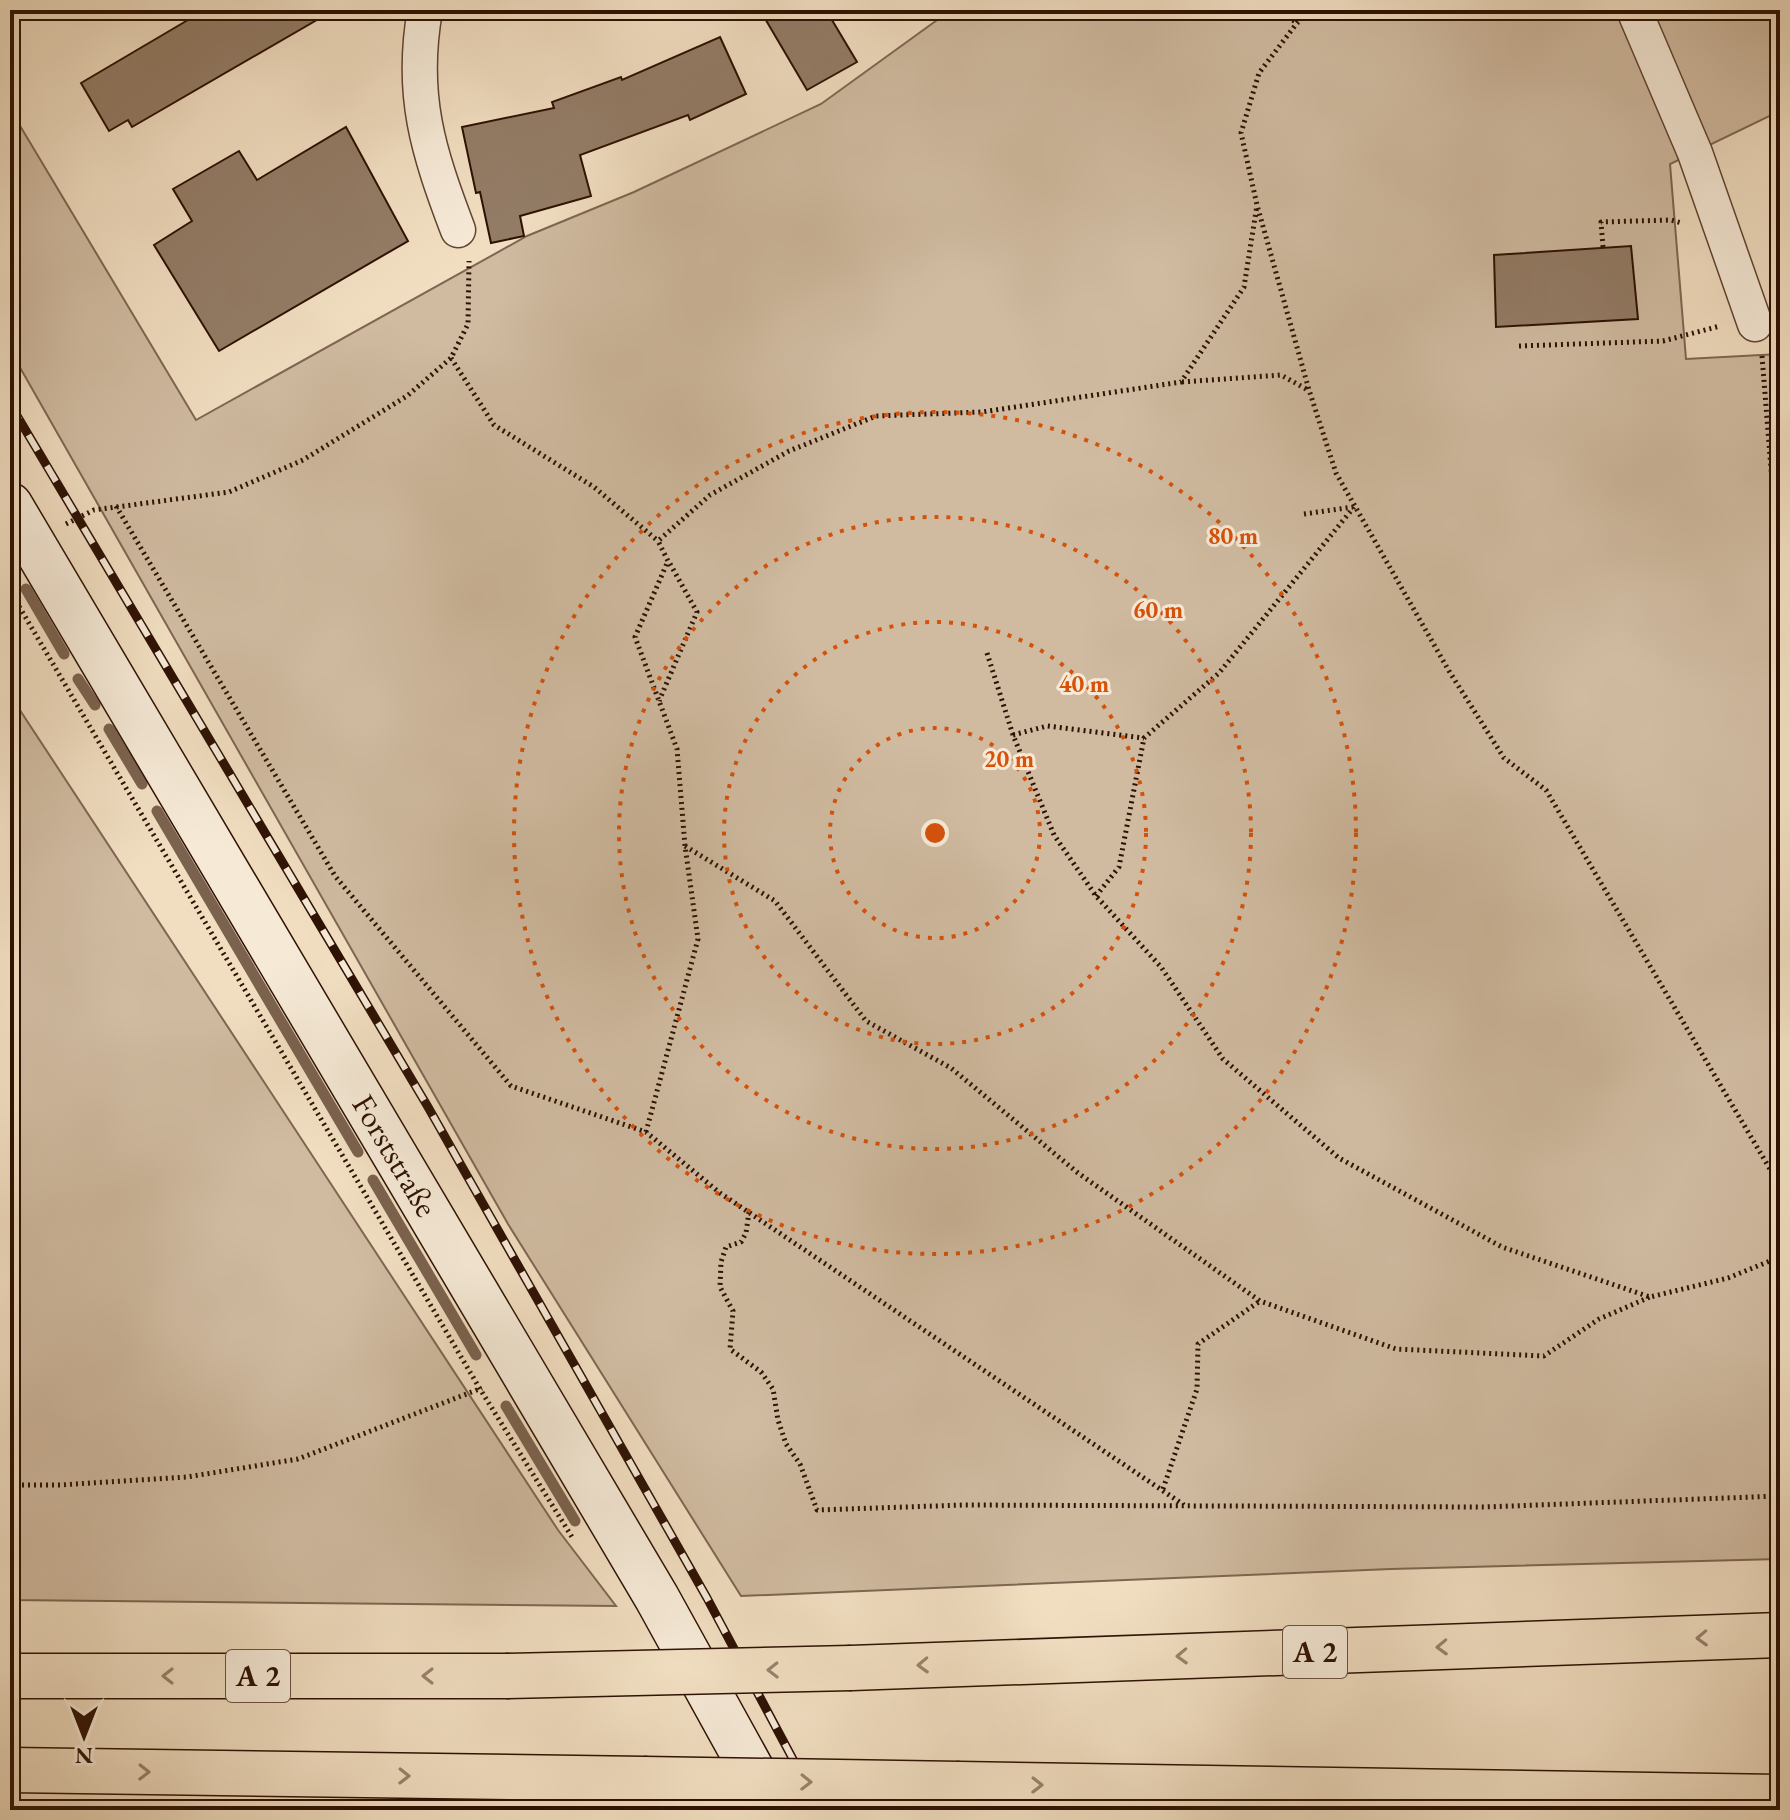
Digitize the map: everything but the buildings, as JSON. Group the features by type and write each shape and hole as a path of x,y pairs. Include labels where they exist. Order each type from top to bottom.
{"highway":[{"name":"A 2","path":"10,1676 506,1676 851,1668 1780,1635"},
{"path":"10,1770 1780,1797"}],"main road":[{"name":"Forststraße","path":"10,505 649,1584 774,1810"}],"street":[{"path":"425,10 419,46 421,107 433,161 458,230"},
{"path":"1634,10 1695,153 1754,320"}],"path":[{"path":"1278,10 1297,23"},
{"path":"1312,10 1297,23 1259,73 1241,133 1257,205 1309,390 1336,473 1504,758 1546,790 1780,1186"},
{"path":"1181,382 1244,287 1257,205"},
{"path":"1603,247 1601,222 1671,220 1722,235"},
{"path":"34,544 94,510 229,492 303,460 407,396 451,358 468,324 469,263 458,230"},
{"path":"1519,346 1663,341 1754,320 1765,371 1780,581"},
{"path":"451,358 494,425 594,487 658,541 697,612 659,701"},
{"path":"658,541 710,495 789,451 876,416 982,412 1181,382 1281,375 1309,390"},
{"path":"116,506 335,876 511,1086 646,1132 720,1193 1184,1505"},
{"path":"1304,514 1354,507"},
{"path":"1096,896 1119,867 1144,738 1219,673 1354,507"},
{"path":"646,1132 698,939 685,846 677,749 635,637 668,561"},
{"path":"10,591 480,1389 298,1459 187,1477 10,1485"},
{"path":"987,653 1013,735 1054,835 1096,896 1161,967 1223,1059 1339,1158 1502,1247 1650,1297"},
{"path":"1013,735 1047,726 1144,738"},
{"path":"685,846 775,901 866,1021 951,1068 1078,1173 1260,1301 1396,1349 1544,1356 1599,1319 1650,1297 1728,1278 1780,1257"},
{"path":"749,1212 746,1233 741,1242 726,1247 721,1262 720,1287 733,1311 730,1349 761,1372 773,1389 786,1444 800,1464 817,1510 964,1505 1484,1507 1780,1496"},
{"path":"1163,1489 1197,1389 1198,1344 1260,1301"}],"shaded area":[{"path":"951,10 1780,10 1780,111 1670,164 1686,359 1780,354 1780,1559 1391,1569 741,1596 508,1224 10,350 10,109 196,420 527,236 634,192 821,104"},
{"path":"10,695 558,1530 616,1606 10,1600"}],"waterway":[{"path":"26,589 64,654"},
{"path":"78,679 95,705"},
{"path":"109,729 142,784"},
{"path":"157,811 358,1152"},
{"path":"373,1180 476,1355"},
{"path":"506,1406 575,1521"}],"railway":[{"path":"10,404 428,1107 707,1598 820,1810"}]}
